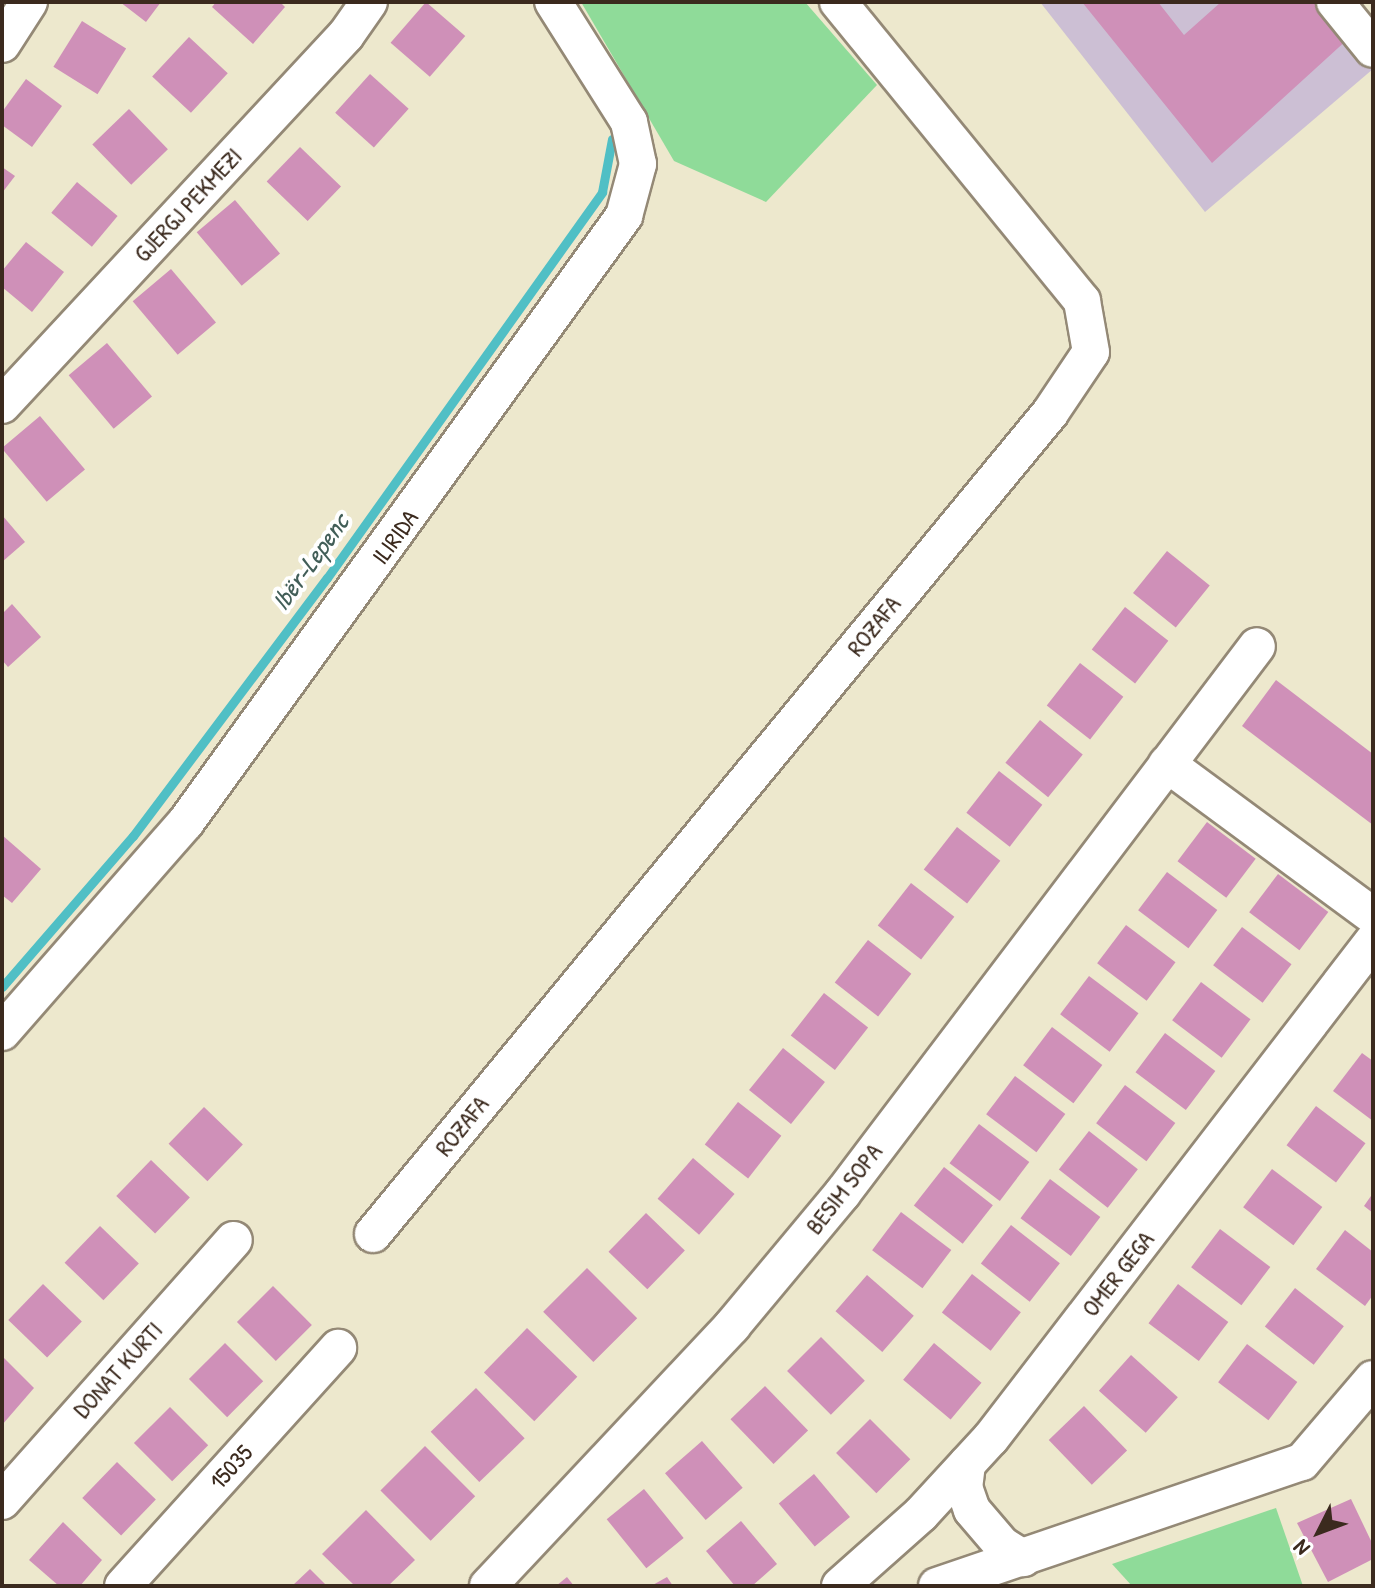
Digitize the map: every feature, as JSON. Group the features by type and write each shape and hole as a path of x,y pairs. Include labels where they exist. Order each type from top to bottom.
{"street":[{"path":"2,44 29,2"},
{"name":"GJERGJ PEKMEZI","path":"2,405 346,35 369,2"},
{"name":"ILIRIDA","path":"2,1032 186,822 624,216 638,164 629,122 553,2"},
{"name":"ROZAFA","path":"373,1234 1050,413 1091,352 1082,301 838,2"},
{"path":"1335,2 1373,49"},
{"name":"BESIM SOPA","path":"488,1586 732,1326 812,1230 1257,646"},
{"path":"1167,764 1373,916"},
{"name":"OMER GEGA","path":"840,1586 967,1464 1373,941"},
{"name":"DONAT KURTI","path":"2,1501 234,1240"},
{"name":"15035","path":"123,1586 338,1348"},
{"path":"937,1586 1302,1462 1373,1379"},
{"path":"967,1464 964,1487 972,1510 1002,1545 1023,1558"}],"shaded area":[{"path":"1040,2 1335,2 1373,49 1373,69 1205,212"}],"green space":[{"path":"581,2 805,2 877,85 766,202 674,161"},
{"path":"1276,1508 1303,1586 1132,1586 1112,1564"}],"building":[{"path":"120,2 161,2 146,22"},
{"path":"216,2 280,2 285,7 253,44 212,7"},
{"path":"426,2 465,36 430,77 391,43"},
{"path":"1082,2 1158,2 1184,35 1221,2 1317,2 1349,38 1212,163"},
{"path":"82,21 126,49 97,94 53,67"},
{"path":"189,37 228,73 191,113 152,76"},
{"path":"370,74 409,109 374,147 335,113"},
{"path":"26,79 62,106 32,147 2,125 2,112"},
{"path":"129,109 168,149 131,185 92,144"},
{"path":"300,147 341,187 308,221 267,182"},
{"path":"2,167 15,176 2,193"},
{"path":"77,182 118,216 92,247 51,213"},
{"path":"235,200 280,254 242,286 197,232"},
{"path":"26,242 64,272 32,312 2,287 2,271"},
{"path":"171,269 216,323 178,355 133,301"},
{"path":"107,343 152,397 114,429 69,375"},
{"path":"40,416 85,470 47,502 2,448"},
{"path":"2,515 25,542 2,562"},
{"path":"1167,551 1210,586 1176,628 1133,593"},
{"path":"12,604 41,637 8,667 2,660 2,614"},
{"path":"1125,607 1168,641 1135,683 1092,650"},
{"path":"1080,663 1123,697 1090,739 1047,706"},
{"path":"1276,680 1373,754 1373,825 1242,726"},
{"path":"1040,720 1083,755 1048,797 1005,763"},
{"path":"999,771 1042,805 1010,847 966,813"},
{"path":"1207,822 1256,859 1226,898 1178,861"},
{"path":"957,827 1000,861 967,903 924,870"},
{"path":"2,835 41,869 12,903 2,895"},
{"path":"1167,872 1217,910 1188,948 1138,910"},
{"path":"1278,874 1328,912 1299,950 1249,912"},
{"path":"911,883 954,917 921,959 878,926"},
{"path":"1126,925 1176,962 1147,1001 1097,963"},
{"path":"1242,927 1292,964 1263,1003 1213,965"},
{"path":"868,940 911,974 878,1016 835,983"},
{"path":"1089,976 1139,1013 1110,1052 1060,1014"},
{"path":"1201,982 1251,1019 1222,1058 1172,1020"},
{"path":"824,993 868,1027 835,1070 791,1036"},
{"path":"1052,1027 1102,1065 1073,1103 1023,1065"},
{"path":"1165,1033 1215,1071 1186,1110 1136,1072"},
{"path":"783,1048 825,1082 791,1124 749,1090"},
{"path":"1362,1053 1373,1061 1373,1121 1333,1091"},
{"path":"1015,1076 1065,1114 1036,1152 986,1114"},
{"path":"1125,1085 1175,1123 1146,1161 1096,1123"},
{"path":"738,1102 781,1136 748,1178 705,1145"},
{"path":"1316,1106 1366,1143 1336,1182 1287,1145"},
{"path":"204,1107 243,1145 207,1181 169,1144"},
{"path":"979,1124 1029,1162 1000,1201 950,1163"},
{"path":"1089,1131 1138,1169 1108,1208 1059,1170"},
{"path":"693,1158 735,1194 699,1235 658,1199"},
{"path":"151,1160 190,1198 155,1233 116,1196"},
{"path":"944,1167 993,1205 963,1244 914,1206"},
{"path":"1272,1169 1322,1207 1293,1245 1243,1207"},
{"path":"1050,1179 1100,1217 1071,1256 1021,1218"},
{"path":"1373,1193 1373,1213 1364,1206"},
{"path":"901,1212 951,1250 922,1288 872,1250"},
{"path":"646,1213 685,1251 647,1289 608,1252"},
{"path":"1011,1225 1060,1263 1030,1302 981,1264"},
{"path":"100,1226 139,1264 103,1300 65,1263"},
{"path":"1220,1229 1270,1267 1241,1305 1191,1267"},
{"path":"1345,1230 1373,1252 1373,1295 1365,1306 1316,1269"},
{"path":"587,1268 637,1318 593,1362 543,1312"},
{"path":"972,1274 1021,1312 991,1351 942,1313"},
{"path":"867,1275 914,1316 882,1352 836,1311"},
{"path":"43,1284 82,1322 47,1357 8,1320"},
{"path":"1178,1284 1228,1322 1199,1361 1149,1323"},
{"path":"273,1286 312,1325 276,1361 237,1322"},
{"path":"1295,1288 1344,1326 1314,1365 1265,1327"},
{"path":"527,1328 577,1377 534,1421 484,1373"},
{"path":"821,1337 865,1381 831,1415 787,1371"},
{"path":"225,1343 263,1381 227,1417 189,1379"},
{"path":"934,1343 981,1383 951,1420 903,1380"},
{"path":"1247,1344 1297,1382 1268,1420 1218,1382"},
{"path":"1131,1355 1178,1397 1146,1433 1099,1391"},
{"path":"2,1356 34,1388 2,1425"},
{"path":"765,1386 808,1431 774,1464 730,1419"},
{"path":"476,1388 525,1438 479,1482 431,1432"},
{"path":"1084,1406 1127,1451 1092,1485 1049,1440"},
{"path":"170,1407 208,1445 172,1481 134,1443"},
{"path":"870,1419 910,1459 876,1493 836,1453"},
{"path":"702,1441 743,1488 706,1520 665,1473"},
{"path":"425,1446 475,1496 431,1541 380,1491"},
{"path":"117,1462 156,1500 121,1535 82,1498"},
{"path":"814,1474 850,1517 815,1546 779,1504"},
{"path":"644,1489 684,1538 646,1568 607,1519"},
{"path":"1351,1499 1373,1545 1373,1559 1328,1582 1297,1523"},
{"path":"366,1510 415,1560 388,1586 355,1586 322,1554"},
{"path":"741,1521 777,1564 752,1586 735,1586 706,1551"},
{"path":"63,1522 102,1560 80,1586 59,1586 29,1560"},
{"path":"310,1569 327,1586 292,1586"},
{"path":"567,1577 574,1586 556,1586"},
{"path":"667,1577 673,1586 651,1586"}],"waterway":[{"name":"Ibër-Lepenc","path":"2,987 133,836 327,578 602,192 612,139"}]}
